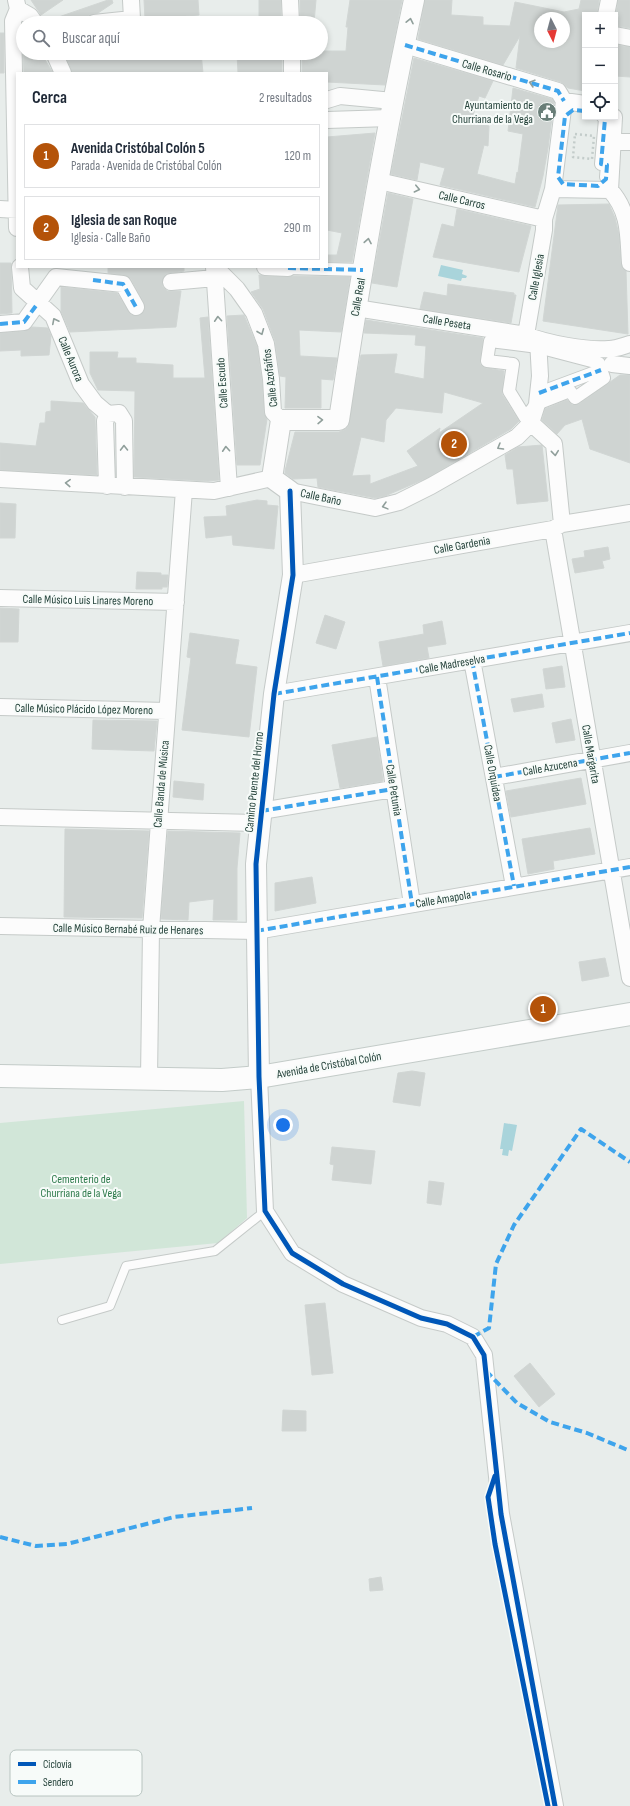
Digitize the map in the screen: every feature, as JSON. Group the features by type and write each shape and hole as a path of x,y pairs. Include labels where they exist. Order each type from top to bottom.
{"main road":[{"name":"Avenida de Cristóbal Colón","path":"0,1076 222,1080 259,1077 630,1014"}],"street":[{"path":"131,0 133,16"},
{"path":"290,0 291,16"},
{"name":"Calle Real","path":"281,420 339,420 356,308 391,109 414,0"},
{"path":"607,12 609,0"},
{"path":"16,107 12,13 30,16"},
{"path":"618,36 630,38"},
{"name":"Calle Rosario","path":"405,46 558,91 564,101"},
{"path":"57,60 63,72"},
{"path":"292,60 292,72"},
{"path":"328,100 340,96 391,109"},
{"path":"564,101 582,104"},
{"name":"Calle Iglesia","path":"538,398 540,376 534,341 544,219 553,189 564,101"},
{"path":"328,120 391,109"},
{"path":"582,111 573,110 565,116 558,177 564,184 598,186 606,179 607,164 601,164 605,120"},
{"path":"614,120 610,190 618,199 629,230 630,263"},
{"path":"613,142 630,142"},
{"path":"16,143 11,210 16,225"},
{"name":"Calle Carros","path":"379,181 544,219"},
{"path":"553,189 610,190"},
{"name":"Calle Aurora","path":"20,268 22,288 53,316 81,384 94,403 108,414 119,414 124,421 125,487"},
{"path":"288,268 363,270"},
{"path":"172,282 215,271"},
{"name":"Calle Azofaifos","path":"215,271 237,289 254,313 266,344 271,379 273,412 281,420 272,478"},
{"name":"Calle Escudo","path":"215,271 229,488"},
{"path":"0,324 24,322 56,277 123,284 136,307"},
{"name":"Calle Peseta","path":"356,308 534,341 591,349 608,361"},
{"path":"534,341 490,341 487,361 513,364 509,391 525,417 538,398 608,361 630,344"},
{"path":"538,398 570,391 575,398 604,378 608,361"},
{"path":"608,361 630,366"},
{"path":"531,424 538,398"},
{"path":"107,486 105,421 108,414"},
{"name":"Calle Baño","path":"272,478 290,491 375,508 399,502 432,486 517,437 531,424"},
{"name":"Calle Margarita","path":"531,424 554,444 558,527 572,643 630,978"},
{"path":"0,479 125,487 214,490 272,478"},
{"name":"Calle Banda de Música","path":"149,1079 151,929 184,490"},
{"name":"Camino Puente del Horno","path":"259,1077 256,864 274,694 293,575 290,491"},
{"name":"Calle Gardenia","path":"293,575 630,513"},
{"name":"Calle Músico Luis Linares Moreno","path":"0,598 176,602"},
{"name":"Calle Madreselva","path":"274,694 630,633"},
{"name":"Calle Orquidea","path":"472,660 514,886"},
{"name":"Calle Petunia","path":"377,676 412,904"},
{"name":"Calle Músico Plácido López Moreno","path":"0,707 167,711"},
{"name":"Calle Azucena","path":"494,777 630,753"},
{"path":"0,818 158,821 260,817 394,789"},
{"name":"Calle Amapola","path":"256,931 630,867"},
{"name":"Calle Músico Bernabé Ruiz de Henares","path":"0,926 256,931"},
{"path":"259,1077 266,1212 292,1253 344,1284 421,1318 447,1324 473,1337 484,1355 501,1514 555,1806"}],"lane":[{"path":"62,1320 110,1306 126,1266 215,1251 266,1212"}],"path":[{"path":"575,134 594,136 592,159 573,157 575,134"}],"green space":[{"name":"Cementerio de Churriana de la Vega","path":"244,1101 247,1218 218,1243 0,1264 0,1123"}],"water":[{"path":"441,265 463,270 462,274 467,276 466,278 462,278 461,281 438,276"},
{"path":"504,1123 517,1125 512,1151 509,1150 508,1156 502,1155 503,1149 500,1149"}],"building":[{"path":"31,0 63,0 41,15"},
{"path":"108,0 112,0 113,3 98,13 88,16 62,16"},
{"path":"144,0 198,0 199,15 145,16"},
{"path":"259,0 281,0 281,16 259,16"},
{"path":"300,0 316,0 315,16 300,16"},
{"path":"350,0 402,0 385,85 328,82 328,72 302,72 302,60 328,60 328,51 346,51 348,27 346,27"},
{"path":"425,0 452,0 451,15 483,17 483,25 510,26 515,2 564,12 579,9 581,0 599,0 597,12 582,12 582,90 568,88 561,82 516,68 520,36 503,65 418,39"},
{"path":"618,0 630,0 630,28 618,26 619,15 618,12 616,12"},
{"path":"0,33 4,33 4,73 0,73"},
{"path":"618,45 630,47 630,77 618,76"},
{"path":"414,58 493,81 485,98 479,96 471,122 489,126 488,146 484,145 477,174 515,184 517,172 518,173 523,134 508,131 513,88 552,99 554,102 548,148 535,207 440,185 445,168 420,162 417,180 391,174"},
{"path":"23,60 45,60 52,72 24,72"},
{"path":"67,60 202,60 203,72 72,72"},
{"path":"237,60 282,60 282,72 238,72"},
{"path":"375,133 352,262 328,262 328,255 337,255 342,233 328,230 328,137"},
{"path":"388,193 413,199 397,287 372,283"},
{"path":"609,204 615,218 619,235 621,264 626,271 628,334 543,321 558,205"},
{"path":"457,209 531,226 519,272 433,257 442,224 454,227"},
{"path":"0,263 11,263 12,313 0,314"},
{"path":"108,268 184,268 184,271 166,274 162,282 163,287 167,291 181,291 176,327 70,332 61,311 61,287 117,293 131,315 140,315 144,311 144,303 131,279 124,275 108,273"},
{"path":"259,275 288,277 350,277 341,332 299,330 300,356 337,358 333,380 321,379 321,408 285,408 286,377 280,376 275,341 263,309 251,292 260,289"},
{"path":"448,284 514,293 514,295 516,295 511,323 420,309 424,292 447,296"},
{"path":"244,315 257,346 262,380 264,413 267,419 260,465 237,465 227,316"},
{"path":"208,317 219,480 208,481 134,477 135,391 98,390 90,373 90,352 118,352 117,358 136,358 136,363 173,365 173,378 205,378 200,318"},
{"path":"366,320 483,338 480,364 486,368 504,371 502,394 519,421 511,429 427,478 385,496 375,498 318,487 317,478 293,479 285,473 285,471 295,432 339,432 346,429 348,426 361,355 397,354 394,373 424,379 426,346 415,345 416,335 364,333","holes":["444,392 483,403 439,433 440,428 407,451 418,466 370,484 370,475 352,476 361,437 384,442 386,420 396,408 442,413"]},
{"path":"32,327 48,328 51,336 49,355 21,356 21,350 0,351 0,333 25,331"},
{"path":"620,375 630,375 630,463 590,449 582,419 565,425 557,434 542,420 545,409 567,400 572,405 579,404"},
{"path":"51,401 83,403 95,417 97,475 0,470 0,443 36,446 40,423 45,423 46,412 51,411"},
{"path":"542,445 548,501 517,504 513,469 507,469 505,455 518,447"},
{"path":"257,500 267,501 267,505 278,506 274,549 233,545 232,535 206,538 204,517 227,516 226,506"},
{"path":"0,503 16,504 15,538 0,538"},
{"path":"608,547 610,559 602,561 604,568 575,573 572,559 585,557 584,551"},
{"path":"137,572 161,573 161,575 168,575 167,587 162,587 162,589 136,589"},
{"path":"0,608 19,609 18,642 0,642"},
{"path":"325,615 345,622 336,649 316,643"},
{"path":"442,621 446,644 427,647 429,658 383,666 379,642 424,634 423,625"},
{"path":"190,633 239,640 235,664 257,667 249,737 182,730 191,658 187,657"},
{"path":"562,666 565,687 546,689 543,669"},
{"path":"542,694 544,707 514,712 511,699"},
{"path":"571,719 575,740 556,743 552,723"},
{"path":"93,720 157,721 154,751 92,749"},
{"path":"377,737 383,781 340,788 332,745"},
{"path":"581,778 586,804 511,817 506,791"},
{"path":"174,781 204,784 203,800 173,797"},
{"path":"590,828 595,854 553,861 554,869 528,874 522,839"},
{"path":"65,829 149,831 142,918 64,917"},
{"path":"168,831 240,833 237,868 237,920 213,920 214,899 189,902 188,920 161,919"},
{"path":"312,877 316,903 275,911 275,883"},
{"path":"605,958 609,976 582,981 579,962"},
{"path":"412,1071 425,1073 420,1106 393,1102 398,1073"},
{"path":"332,1147 375,1151 371,1184 332,1180 334,1165 330,1164"},
{"path":"429,1181 444,1183 441,1205 427,1203"},
{"path":"325,1303 333,1373 312,1375 305,1305"},
{"path":"530,1363 555,1394 539,1407 514,1376"},
{"path":"283,1410 306,1411 306,1431 282,1431"},
{"path":"381,1577 383,1590 370,1591 369,1579"}],"marked path":[{"path":"405,45 558,91 564,101"},
{"path":"582,111 573,110 565,116 558,177 563,184 598,186 606,179 607,165 601,164 605,120"},
{"path":"288,268 363,270"},
{"path":"93,280 123,284 136,307"},
{"path":"0,324 24,322 38,303"},
{"path":"539,393 601,370"},
{"path":"274,694 630,633"},
{"path":"472,660 514,886"},
{"path":"377,677 412,904"},
{"path":"494,777 630,753"},
{"path":"261,811 393,789"},
{"path":"256,931 630,867"},
{"path":"473,1337 489,1328 496,1264 514,1225 581,1129 630,1162"},
{"path":"486,1371 517,1403 550,1422 587,1433 630,1451"},
{"path":"0,1537 36,1546 67,1544 174,1517 252,1508"}],"cycle path":[{"path":"290,491 293,575 274,694 256,864 259,1077 265,1211 292,1253 343,1284 421,1318 447,1324 473,1337 484,1355 501,1514 555,1806"},
{"path":"495,1476 488,1497 495,1544 548,1806"}],"place":[{"name":"Ayuntamiento de Churriana de la Vega","path":"547,112"},
{"name":"Iglesia de san Roque","path":"454,444"},
{"name":"Avenida Cristóbal Colón 5","path":"543,1009"}]}
